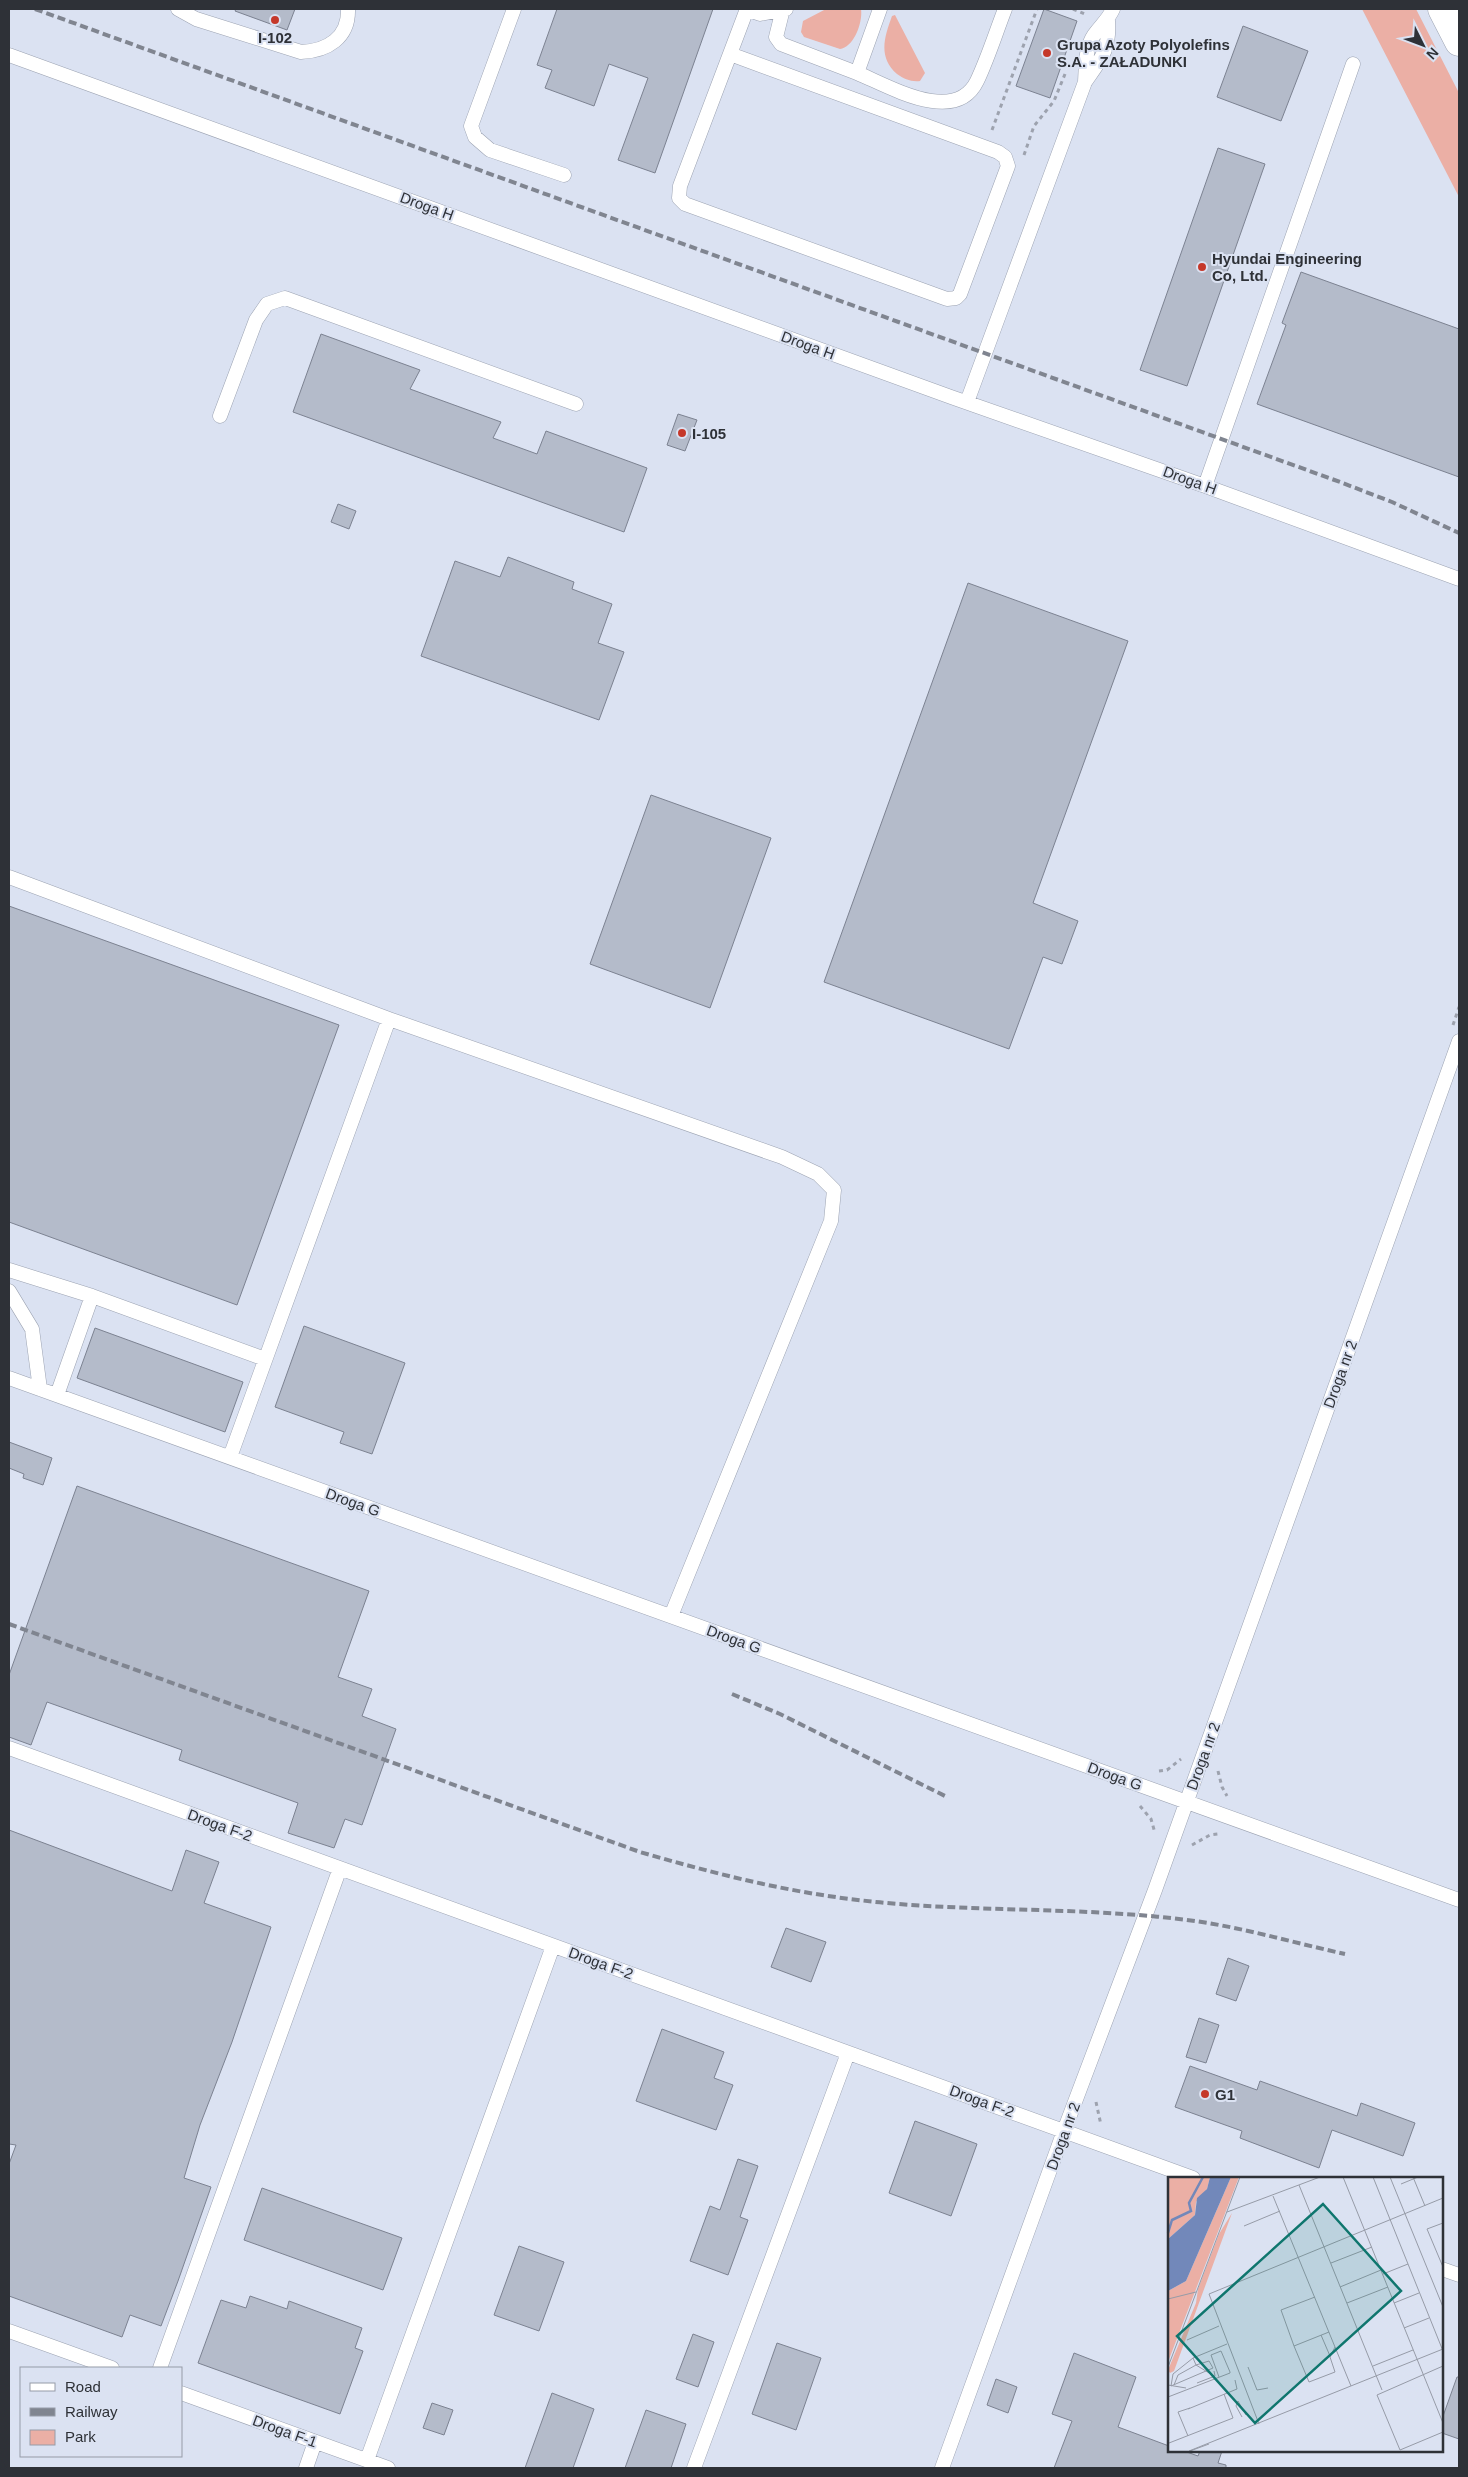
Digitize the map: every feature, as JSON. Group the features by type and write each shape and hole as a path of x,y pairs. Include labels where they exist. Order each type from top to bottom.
{"street":[{"path":"1442,9 1459,42"}],"lane":[{"path":"178,9 196,19 301,52 319,51 334,44 343,32 348,9"},
{"path":"514,9 471,126 475,137 490,150 564,176"},
{"path":"730,54 998,152 1005,157 1008,166 960,294 956,298 947,299 685,204 679,198 680,186 747,9 760,14 784,9 776,37 781,44 930,102 946,103 962,97 977,82 1005,9"},
{"path":"857,73 880,9"},
{"path":"967,402 1085,82 1104,55 1109,40 1110,15"},
{"name":"Droga H","path":"9,55 1459,579"},
{"path":"1205,486 1353,64"},
{"path":"220,416 256,320 267,304 285,298 576,404"},
{"path":"9,878 390,1019 782,1157 818,1174 834,1190 832,1221 671,1616"},
{"path":"230,1457 390,1019"},
{"name":"Droga nr 2","path":"942,2468 1186,1802 1459,1041"},
{"path":"9,1270 92,1296 265,1359"},
{"path":"9,1291 32,1329 40,1389"},
{"path":"57,1395 92,1296"},
{"name":"Droga G","path":"9,1378 1459,1900"},
{"name":"Droga F-2","path":"9,1748 1190,2177"},
{"path":"160,2367 340,1868"},
{"path":"367,2460 553,1946"},
{"path":"694,2468 848,2053"},
{"path":"1443,2269 1459,2275"},
{"path":"9,2330 109,2367"},
{"name":"Droga F-1","path":"182,2393 388,2468"},
{"path":"306,2468 315,2442"}],"path":[{"path":"989,138 1037,9"},
{"path":"1218,1763 1222,1787 1232,1802"},
{"path":"1187,1848 1210,1835 1221,1834"},
{"path":"1097,2093 1097,2111 1101,2126"}],"green space":[{"path":"826,9 861,9 859,27 853,39 845,47 840,49 804,37 801,32 803,21"},
{"path":"1362,9 1416,9 1459,93 1459,197"},
{"path":"895,15 925,73 920,81 911,81 900,76 891,68 887,61 884,47 885,40 892,16"}],"building":[{"name":"I-102","path":"236,9 295,9 287,30 235,11"},
{"path":"557,9 713,9 655,173 618,160 648,78 609,64 594,106 545,88 552,70 537,65"},
{"name":"Grupa Azoty Polyolefins S.A. - ZAŁADUNKI","path":"1044,9 1077,21 1050,98 1016,86"},
{"path":"1243,26 1308,51 1281,121 1217,97"},
{"name":"Hyundai Engineering Co, Ltd.","path":"1218,148 1265,164 1187,386 1140,370"},
{"path":"1301,272 1459,329 1459,477 1257,404 1286,325 1282,323"},
{"path":"321,334 420,370 410,389 501,422 493,438 537,454 546,431 647,468 624,532 293,412"},
{"name":"I-105","path":"678,414 697,420 685,451 667,445"},
{"path":"338,504 356,511 349,529 331,522"},
{"path":"508,557 574,582 572,589 612,604 598,643 624,652 599,720 421,656 455,561 500,577"},
{"path":"968,583 1128,641 1033,903 1078,921 1062,964 1043,957 1009,1049 824,982"},
{"path":"651,795 771,838 710,1008 590,964"},
{"path":"9,906 339,1025 237,1305 9,1222"},
{"path":"304,1326 405,1363 372,1454 340,1443 344,1432 275,1407"},
{"path":"95,1328 243,1382 225,1432 77,1378"},
{"path":"9,1442 52,1458 43,1485 23,1478 24,1474 9,1468"},
{"path":"77,1486 369,1591 338,1677 372,1689 362,1716 396,1729 362,1825 345,1819 334,1848 288,1833 298,1803 179,1760 182,1750 47,1702 31,1745 9,1737 9,1675"},
{"path":"9,1830 172,1891 186,1850 219,1862 204,1903 271,1927 232,2042 200,2125 184,2178 211,2187 178,2281 161,2326 130,2315 122,2337 9,2296 9,2164 16,2145 9,2144"},
{"path":"786,1928 826,1942 811,1982 771,1967"},
{"path":"1228,1958 1249,1966 1236,2001 1216,1994"},
{"path":"1199,2018 1219,2025 1206,2063 1186,2057"},
{"path":"662,2029 724,2052 714,2078 733,2085 716,2130 636,2101"},
{"path":"1190,2066 1257,2090 1260,2081 1357,2116 1361,2103 1415,2123 1403,2156 1332,2130 1319,2168 1240,2138 1242,2131 1175,2107"},
{"path":"915,2121 977,2144 951,2216 889,2193"},
{"path":"738,2159 758,2166 740,2217 748,2220 728,2275 690,2261 710,2206 720,2210"},
{"path":"262,2188 402,2238 383,2290 244,2240"},
{"path":"519,2246 564,2262 539,2331 494,2315"},
{"path":"250,2296 287,2309 289,2301 362,2328 355,2348 363,2351 340,2414 198,2363 221,2300 246,2308"},
{"path":"693,2334 714,2342 698,2387 676,2379"},
{"path":"777,2343 821,2358 796,2430 752,2414"},
{"path":"1074,2353 1136,2377 1118,2427 1168,2446 1168,2452 1187,2452 1198,2456 1200,2452 1222,2452 1218,2463 1226,2465 1226,2468 1054,2468 1072,2421 1052,2414"},
{"path":"1457,2377 1459,2377 1459,2439 1443,2433 1443,2416"},
{"path":"996,2379 1017,2387 1008,2413 987,2405"},
{"path":"552,2393 594,2409 573,2468 525,2468"},
{"path":"432,2403 453,2410 444,2435 423,2428"},
{"path":"646,2410 686,2424 671,2468 625,2468"}],"railway":[{"path":"35,9 1340,482 1392,502 1459,533"},
{"path":"9,1624 640,1852 718,1873 797,1891 850,1899 932,1906 1097,1912 1179,1919 1242,1930 1345,1954"},
{"path":"732,1694 780,1714 947,1797"}],"place":[{"name":"I-102","path":"275,20"},
{"name":"Grupa Azoty Polyolefins S.A. - ZAŁADUNKI","path":"1047,53"},
{"name":"Hyundai Engineering Co, Ltd.","path":"1202,267"},
{"name":"I-105","path":"682,433"},
{"name":"G1","path":"1205,2094"}]}
